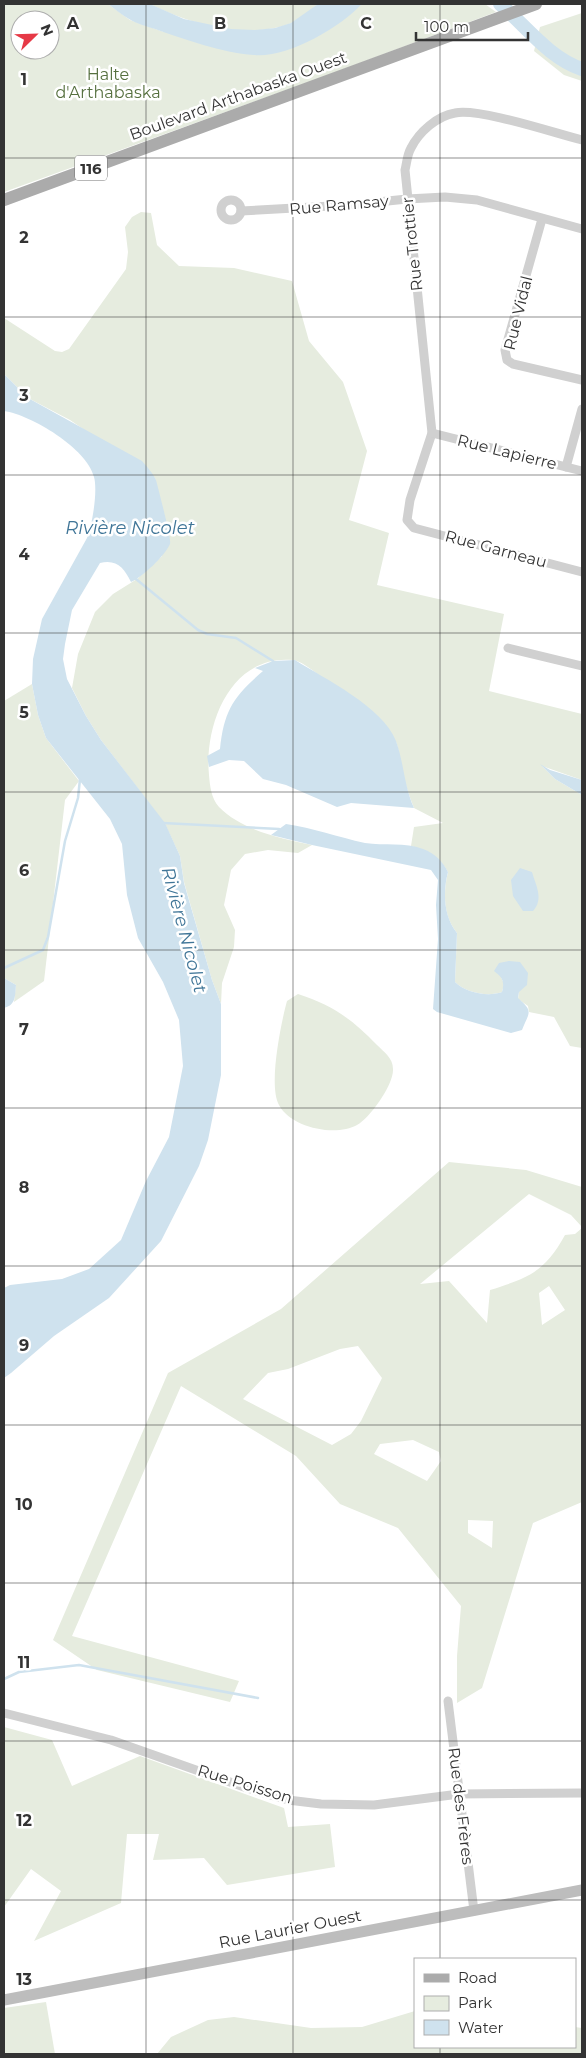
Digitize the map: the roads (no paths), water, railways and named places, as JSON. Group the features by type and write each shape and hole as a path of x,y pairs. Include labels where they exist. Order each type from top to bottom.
{"main road":[{"name":"Boulevard Arthabaska Ouest","path":"4,200 533,5"}],"street":[{"name":"Rue Trottier","path":"410,525 406,514 432,433 407,199 405,170 411,148 430,125 447,115 455,113 480,114 582,140"},
{"name":"Rue Ramsay","path":"241,211 349,206 407,199 445,198 477,200 582,229"},
{"name":"Rue Vidal","path":"542,219 506,350 507,360 513,364 582,380"},
{"path":"566,467 582,409"},
{"name":"Rue Lapierre","path":"432,433 582,472"},
{"name":"Rue Garneau","path":"410,525 414,528 582,572"},
{"path":"508,648 582,666"},
{"name":"Rue des Frères","path":"448,1701 458,1794 474,1911"},
{"name":"Rue Poisson","path":"4,1713 111,1740 288,1800 320,1804 374,1805 458,1794 582,1793"},
{"name":"Rue Laurier Ouest","path":"4,2000 582,1890"}],"water":[{"path":"108,4 150,4 184,19 231,29 255,30 275,28 291,23 318,4 362,4 340,23 312,40 282,52 254,55 216,49 142,25 126,17"},
{"name":"Rivière Nicolet","path":"4,374 28,398 142,461 152,472 156,480 170,544 153,566 131,582 119,566 111,562 100,563 72,610 63,659 67,679 86,716 101,740 165,823 180,856 184,883 212,980 221,1004 221,1075 208,1140 199,1166 161,1241 109,1298 54,1336 4,1378 4,1288 10,1285 62,1279 89,1269 121,1240 146,1181 169,1137 183,1066 179,1020 163,982 138,938 127,895 122,844 110,819 46,738 38,715 32,684 33,659 42,619 89,533 95,499 94,477 81,455 70,444 28,419 4,411"},
{"path":"295,660 366,705 389,729 399,749 408,791 414,808 351,803 337,807 286,785 263,779 244,761 229,760 209,767 207,756 220,749 224,724 232,705 245,688 263,671 255,668 273,661"},
{"path":"540,764 550,770 582,780 582,795 555,779"},
{"path":"286,824 365,843 416,847 435,855 448,872 445,887 445,903 449,919 457,933 455,982 465,989 477,993 490,994 502,992 502,980 494,971 499,963 509,961 520,962 528,973 527,985 519,992 518,998 529,1012 522,1030 511,1033 437,1012 433,1009 438,939 436,905 438,880 431,870 271,835"},
{"path":"520,868 532,872 537,887 539,897 533,911 523,911 513,896 511,880"},
{"path":"4,978 16,985 13,1002 4,1008"}],"waterway":[{"path":"500,4 548,49 570,64 582,69"},
{"path":"136,579 198,630 207,634 236,638 273,661"},
{"path":"4,968 43,950 48,937 65,841 78,798 80,779"},
{"path":"163,823 279,829"},
{"path":"4,1679 19,1672 79,1665 258,1698"}],"park label":[{"name":"Halte d'Arthabaska","path":"108,83"}]}
